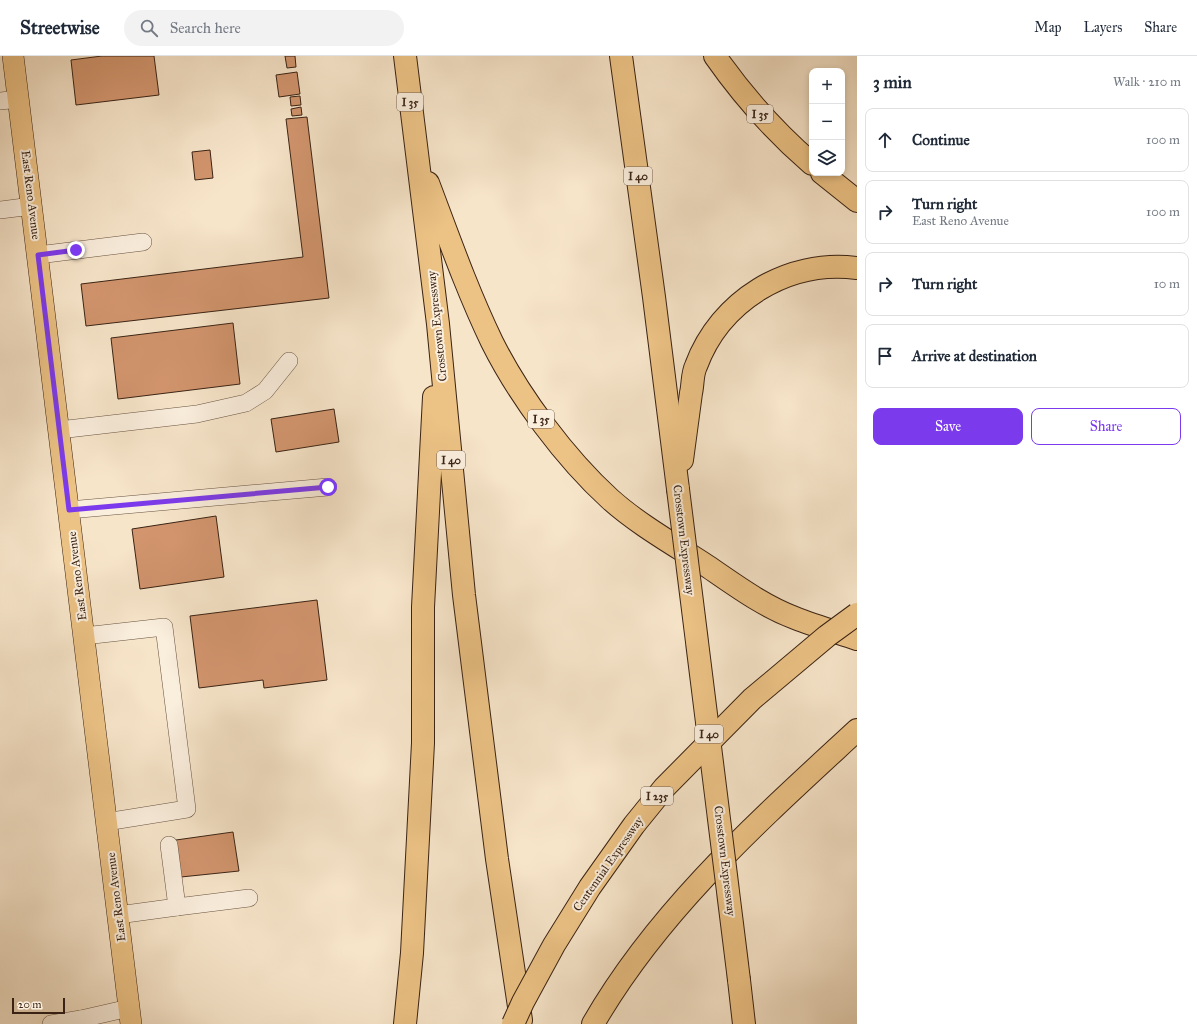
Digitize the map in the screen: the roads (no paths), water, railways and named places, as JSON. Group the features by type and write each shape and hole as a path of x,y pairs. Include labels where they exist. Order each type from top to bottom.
{"highway":[{"name":"Crosstown Expressway","path":"405,56 415,148 438,324 464,595 497,859 521,1024"},
{"name":"Crosstown Expressway","path":"621,56 654,297 744,1024"},
{"name":"I 35","path":"715,56 729,76 761,115 809,161"},
{"name":"I 35","path":"415,148 470,293 492,342 538,416 568,455 610,499 755,597 793,618 857,639"},
{"path":"826,176 857,201"},
{"path":"678,489 695,367 718,324 737,304 758,288 781,278 804,271 829,267 857,268"},
{"path":"405,1024 412,953 423,743 423,607 438,324"},
{"name":"Centennial Expressway","path":"513,1024 523,1002 554,945 590,887 634,825 664,788 752,699 827,636 857,614"},
{"path":"593,1024 608,998 657,933 699,884 744,836 857,730"}],"main road":[{"name":"East Reno Avenue","path":"13,56 9,100 32,206 130,1016"}],"lane":[{"path":"0,210 32,206"},
{"path":"38,255 143,242"},
{"path":"59,430 197,414 246,403 265,391 289,361"},
{"path":"69,510 328,487"},
{"path":"84,636 164,627 187,809 106,822"},
{"path":"169,845 177,907"},
{"path":"118,915 249,898"},
{"path":"51,1024 130,1016"}]}
